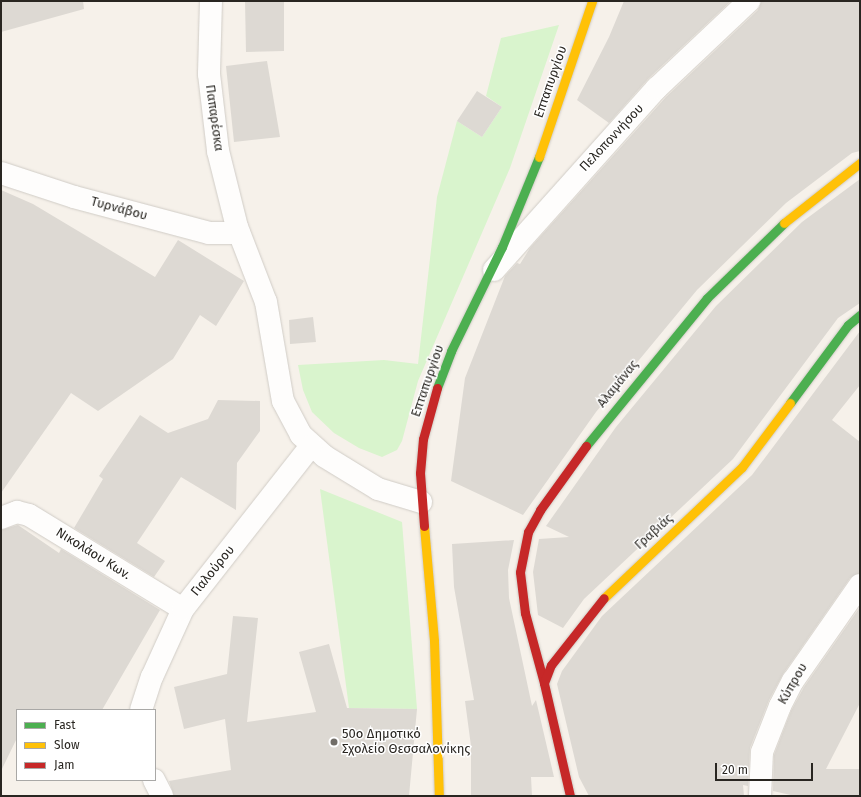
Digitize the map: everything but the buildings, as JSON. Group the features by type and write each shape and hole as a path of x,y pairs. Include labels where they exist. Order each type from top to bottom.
{"street":[{"name":"Παπαρέσκα","path":"210,1 209,74 213,118 238,233 266,302 284,401 294,425 311,446 369,484 421,502"},
{"name":"Επταπυργίου","path":"439,796 441,760 434,641 421,502 421,457 432,400 451,351 541,152 592,1"},
{"name":"Πελοποννήσου","path":"483,283 652,94 704,40 749,1"},
{"name":"Αλαμάνας","path":"544,683 525,614 520,572 528,532 540,510 606,419 707,298 794,213 860,163"},
{"name":"Τυρνάβου","path":"1,173 74,197 209,233 238,233"},
{"name":"Γραβιάς","path":"544,683 554,659 593,608 742,467 844,331 860,314"},
{"name":"Γιαλούρου","path":"141,709 152,676 183,609 311,446"},
{"name":"Νικολάου Κων.","path":"1,518 17,512 29,515 183,609"},
{"name":"Κύπρου","path":"760,796 762,752 780,706 793,681 860,585"},
{"path":"544,683 570,796"},
{"path":"154,781 162,796"}],"green space":[{"path":"559,25 510,168 418,381 402,441 397,450 382,457 359,448 334,433 312,412 303,390 298,365 384,360 418,364 437,197 457,121 482,137 502,107 486,96 501,38"},
{"path":"320,489 402,522 417,709 349,708"}],"traffic: fast":[{"path":"437,388 451,351 502,247 539,157"},
{"path":"586,446 707,298 784,223"},
{"path":"790,403 848,325 860,315"}],"traffic: slow":[{"path":"539,157 592,1"},
{"path":"784,223 860,163"},
{"path":"604,598 742,467 790,403"},
{"path":"424,526 434,641 439,796"}],"traffic: jam":[{"path":"424,526 420,473 423,439 437,388"},
{"path":"544,683 525,613 520,572 528,532 540,510 586,446"},
{"path":"570,796 544,683 551,665 604,598"}],"place":[{"name":"50ο Δημοτικό Σχολείο Θεσσαλονίκης","path":"334,742"}]}
